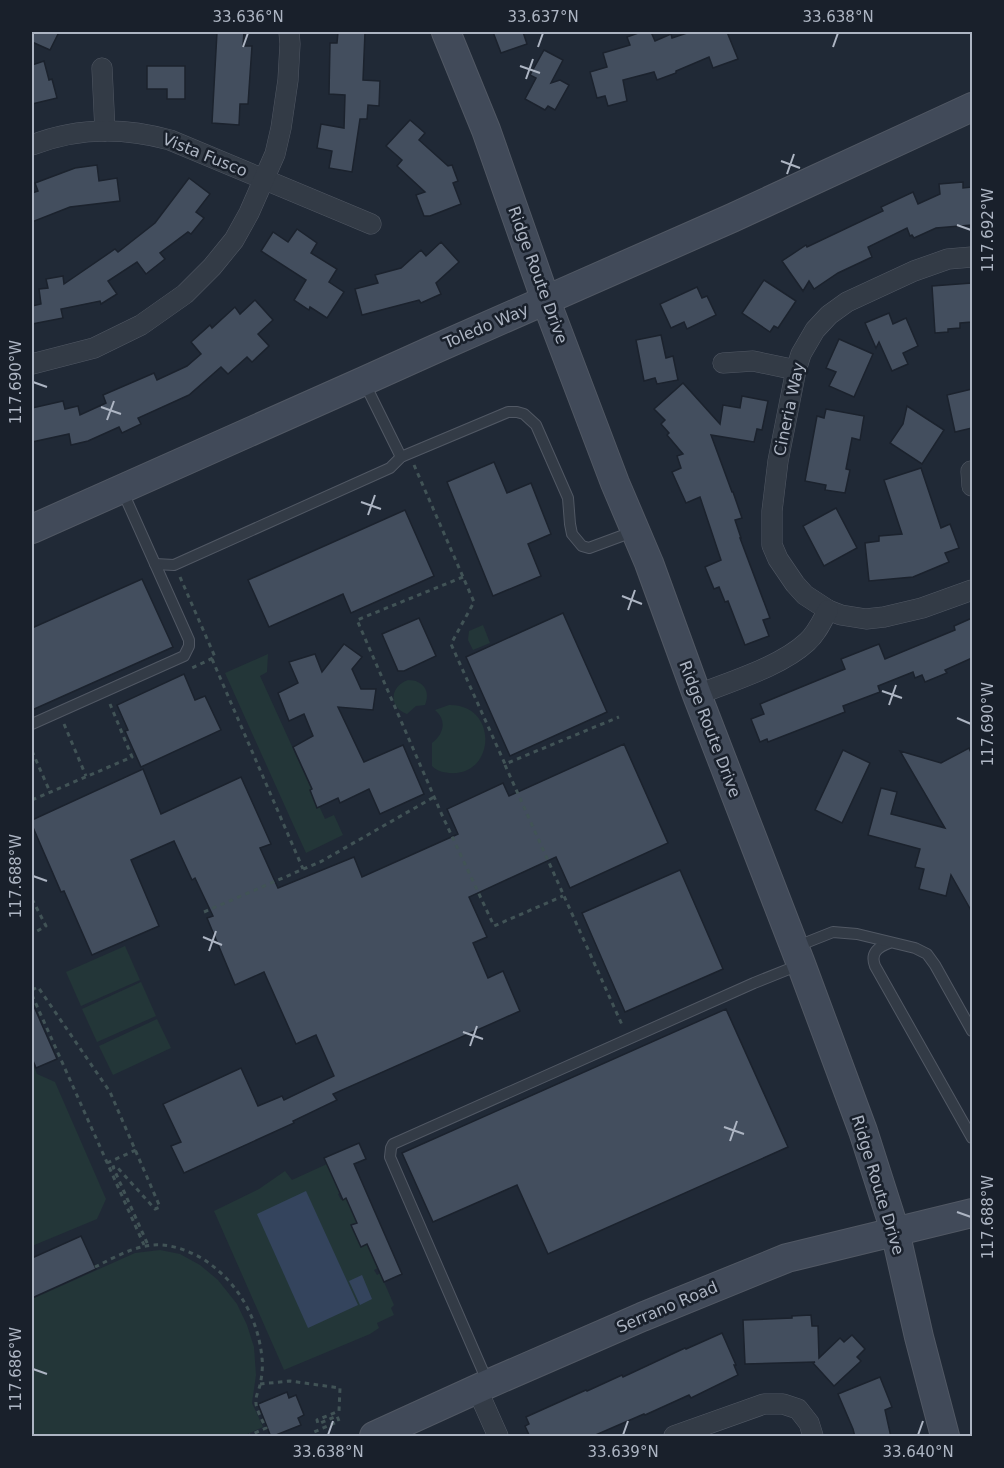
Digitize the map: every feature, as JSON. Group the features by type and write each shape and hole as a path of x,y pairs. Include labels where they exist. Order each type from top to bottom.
{"main road":[{"name":"Ridge Route Drive","path":"446,32 486,130 546,301 649,563 863,1131 895,1231 945,1437"},
{"name":"Toledo Way","path":"32,529 732,218 972,107"},
{"name":"Serrano Road","path":"374,1437 483,1386 642,1317 787,1258 972,1213"}],"street":[{"path":"32,364 94,348 141,325 186,294 234,240 265,180 275,154 288,80 289,32"},
{"path":"102,68 105,131"},
{"name":"Vista Fusco","path":"32,145 76,132 146,133 170,140 371,224"},
{"name":"Cineria Way","path":"828,610 806,595 795,584 778,559 772,545 772,511 778,461 801,354 808,339 823,321 847,302 914,271 948,259 972,257"},
{"path":"723,363 753,362 796,370"},
{"path":"697,695 766,667 796,650 817,631 828,610 841,615 875,619 922,608 972,590"},
{"path":"483,1386 498,1437"},
{"path":"674,1437 764,1404 783,1404 798,1409 809,1423 813,1437"}],"lane":[{"path":"364,381 405,455"},
{"path":"155,564 174,565 390,468 405,455 508,412 524,414 536,425 568,498 572,534 582,546 589,548 635,531"},
{"path":"32,724 184,656 189,646 189,640 122,489"},
{"path":"483,1386 390,1157 393,1144 754,983 833,932 857,934 915,948 927,954 972,1031"},
{"path":"890,943 878,948 874,954 874,966 972,1138"}],"path":[{"path":"405,455 474,602 451,644 629,1039"},
{"path":"463,577 357,620 434,797 494,926 563,896"},
{"path":"212,659 303,869"},
{"path":"32,800 132,757 105,691"},
{"path":"59,712 86,776"},
{"path":"505,764 619,717"},
{"path":"32,751 50,792"},
{"path":"204,912 322,861 434,797"},
{"path":"32,899 46,926 32,934"},
{"path":"32,990 38,987 110,1092 160,1207 155,1209 116,1166 114,1167 147,1246"},
{"path":"32,995 147,1246"},
{"path":"107,1163 136,1150"},
{"path":"95,1267 126,1252 147,1246 175,1247 188,1251 216,1268 230,1282 252,1316 259,1338 262,1360 256,1403 266,1428 248,1437"},
{"path":"260,1384 290,1381 339,1388 339,1411 317,1420 318,1424 337,1416 339,1421 314,1432 315,1437"}],"shaded area":[{"path":"483,625 490,643 473,650 468,640 469,631"},
{"path":"268,654 267,672 260,676 325,819 334,815 343,835 306,853 225,673"},
{"path":"408,680 422,684 427,700 425,705 416,706 407,714 397,707 394,697 398,687"},
{"path":"449,705 465,708 477,716 483,727 485,740 483,753 476,764 465,771 449,773 432,766 432,743 442,727 441,718 435,710"},
{"path":"125,946 140,980 81,1006 66,972"},
{"path":"141,982 156,1016 97,1042 82,1009"},
{"path":"157,1019 171,1048 113,1075 99,1046"},
{"path":"32,1062 37,1074 55,1082 106,1199 97,1219 32,1246"},
{"path":"327,1164 331,1174 335,1172 343,1191 338,1194 341,1200 346,1198 357,1223 351,1226 361,1247 367,1244 378,1268 374,1270 377,1275 380,1273 394,1305 391,1308 394,1315 377,1323 379,1328 370,1334 284,1370 214,1211 259,1189 285,1171 292,1180"},
{"path":"160,1250 180,1254 200,1265 218,1280 237,1304 254,1347 256,1375 252,1403 263,1427 243,1436 32,1436 32,1299 135,1253"}],"water":[{"path":"306,1191 358,1305 308,1328 257,1214"},
{"path":"362,1275 372,1299 360,1305 349,1281"}],"building":[{"path":"32,32 59,32 50,50 32,42"},
{"path":"217,32 244,32 243,46 252,46 248,104 240,104 239,125 212,123"},
{"path":"338,32 365,32 363,80 380,81 379,106 368,105 367,119 360,119 352,172 329,168 332,151 317,148 321,124 344,128 345,95 329,94 330,43 337,43"},
{"path":"493,32 523,32 527,44 501,53"},
{"path":"641,32 651,32 655,41 671,34 672,38 690,32 727,32 738,59 713,68 709,57 657,80 654,72 623,80 627,101 608,106 605,96 597,98 590,72 607,67 603,53 630,45 627,37"},
{"path":"544,50 563,60 551,83 560,80 569,85 555,110 548,106 545,110 525,99 536,78 530,75"},
{"path":"44,61 57,98 32,104 32,65"},
{"path":"147,66 185,66 185,99 167,99 167,89 147,89"},
{"path":"410,120 425,133 419,140 448,166 452,165 458,181 453,183 461,204 430,216 424,216 416,195 425,192 397,166 402,160 386,146"},
{"path":"97,165 99,181 117,178 120,201 70,207 32,222 32,193 38,191 35,183 75,168"},
{"path":"189,178 210,194 196,212 204,218 191,234 188,232 160,253 165,259 146,274 137,262 108,281 117,294 101,304 100,301 61,309 63,318 32,324 32,306 41,304 39,289 48,288 46,279 63,276 64,284 115,249 118,252 155,223"},
{"path":"963,182 963,188 972,187 972,225 936,228 914,238 910,236 907,228 868,247 872,257 838,273 814,289 809,281 803,291 782,261 806,245 807,247 883,211 881,207 913,192 918,204 940,194 939,184"},
{"path":"297,229 317,243 311,253 337,269 329,282 344,292 327,318 294,300 306,280 261,251 273,232 288,242"},
{"path":"441,242 459,262 436,283 441,294 421,303 419,300 362,315 355,289 378,283 375,275 401,268 421,250 426,256"},
{"path":"764,280 796,301 778,328 774,326 770,332 742,313"},
{"path":"972,283 972,322 960,323 960,328 948,329 948,332 935,333 932,286"},
{"path":"697,287 702,298 707,296 716,315 687,329 684,322 671,328 660,304"},
{"path":"255,300 273,320 258,334 269,346 252,362 247,357 228,374 221,367 189,395 138,418 141,424 122,433 119,427 88,441 71,445 69,434 32,442 32,408 63,401 65,409 78,406 80,415 106,403 103,395 154,373 157,380 187,366 201,354 191,342 210,325 212,328 235,307 240,314"},
{"path":"889,313 893,324 906,318 918,346 903,353 908,364 892,371 879,342 876,348 865,323"},
{"path":"661,335 666,358 673,356 678,380 657,384 655,378 644,381 636,340"},
{"path":"839,339 873,354 854,397 829,386 836,372 826,368"},
{"path":"683,383 720,424 723,405 740,408 742,396 768,401 762,430 757,429 754,442 711,435 742,518 735,520 740,538 770,618 763,620 769,636 745,645 728,601 725,602 719,587 714,589 705,567 721,560 700,497 686,503 672,472 681,468 677,456 683,454 661,424 665,420 654,409"},
{"path":"972,389 972,428 955,432 947,395"},
{"path":"907,406 944,430 922,464 890,443 903,424"},
{"path":"826,409 864,416 860,440 852,438 846,469 850,470 845,493 825,490 826,485 805,481 817,416 824,418"},
{"path":"494,462 507,493 531,483 551,534 528,544 541,576 493,596 447,482"},
{"path":"921,468 941,528 950,524 959,548 945,553 949,562 913,577 869,581 865,543 879,541 879,536 902,534 884,480"},
{"path":"836,508 857,548 824,566 803,526"},
{"path":"405,510 434,576 351,613 343,594 269,627 248,580"},
{"path":"142,579 173,647 32,710 32,628"},
{"path":"563,613 607,712 510,756 466,657"},
{"path":"419,618 436,656 404,671 398,671 382,634"},
{"path":"972,618 972,658 945,670 947,673 925,682 922,675 915,678 913,672 878,686 880,692 843,706 845,712 768,742 767,739 760,742 751,719 764,714 760,704 845,669 841,659 879,644 885,659 955,630 954,626"},
{"path":"344,644 362,657 352,669 361,689 376,689 373,710 338,707 364,762 403,745 424,794 380,814 369,789 340,803 338,798 317,808 310,790 312,789 293,747 313,736 304,714 289,721 278,693 298,683 289,662 315,654 322,672"},
{"path":"184,674 195,700 205,696 221,730 141,767 125,731 128,730 117,705"},
{"path":"624,744 668,843 570,888 556,857 469,897 487,937 473,943 488,978 503,971 520,1011 333,1094 337,1100 293,1121 294,1123 184,1173 171,1146 181,1142 163,1104 241,1068 258,1106 282,1096 284,1100 334,1076 316,1035 296,1044 264,972 235,985 207,918 213,916 195,878 192,880 174,841 131,860 159,926 92,955 64,891 61,892 32,825 32,820 143,769 161,814 241,777 271,844 260,848 278,888 354,857 362,877 458,834 447,809 503,783 509,796"},
{"path":"969,748 972,755 972,912 951,875 946,896 919,889 924,869 915,867 920,849 868,835 881,788 897,792 891,814 945,828 900,751 941,763"},
{"path":"843,750 870,763 842,823 815,810"},
{"path":"680,870 723,969 625,1012 582,913"},
{"path":"32,1002 57,1059 36,1068 32,1058"},
{"path":"726,1009 788,1147 548,1254 517,1185 433,1222 402,1153"},
{"path":"359,1143 366,1159 354,1164 402,1274 384,1282 367,1244 361,1247 351,1225 357,1223 346,1198 343,1200 324,1158"},
{"path":"81,1236 96,1269 32,1298 32,1258"},
{"path":"811,1315 812,1326 818,1326 819,1358 840,1338 844,1342 852,1335 865,1349 857,1357 861,1361 834,1386 813,1363 815,1362 745,1364 743,1320"},
{"path":"722,1333 738,1375 691,1398 689,1395 591,1437 530,1437 525,1426 529,1424 526,1417"},
{"path":"880,1377 892,1407 885,1410 891,1437 855,1437 838,1394"},
{"path":"287,1392 289,1398 296,1395 304,1415 298,1418 301,1425 271,1437 258,1404"}]}
